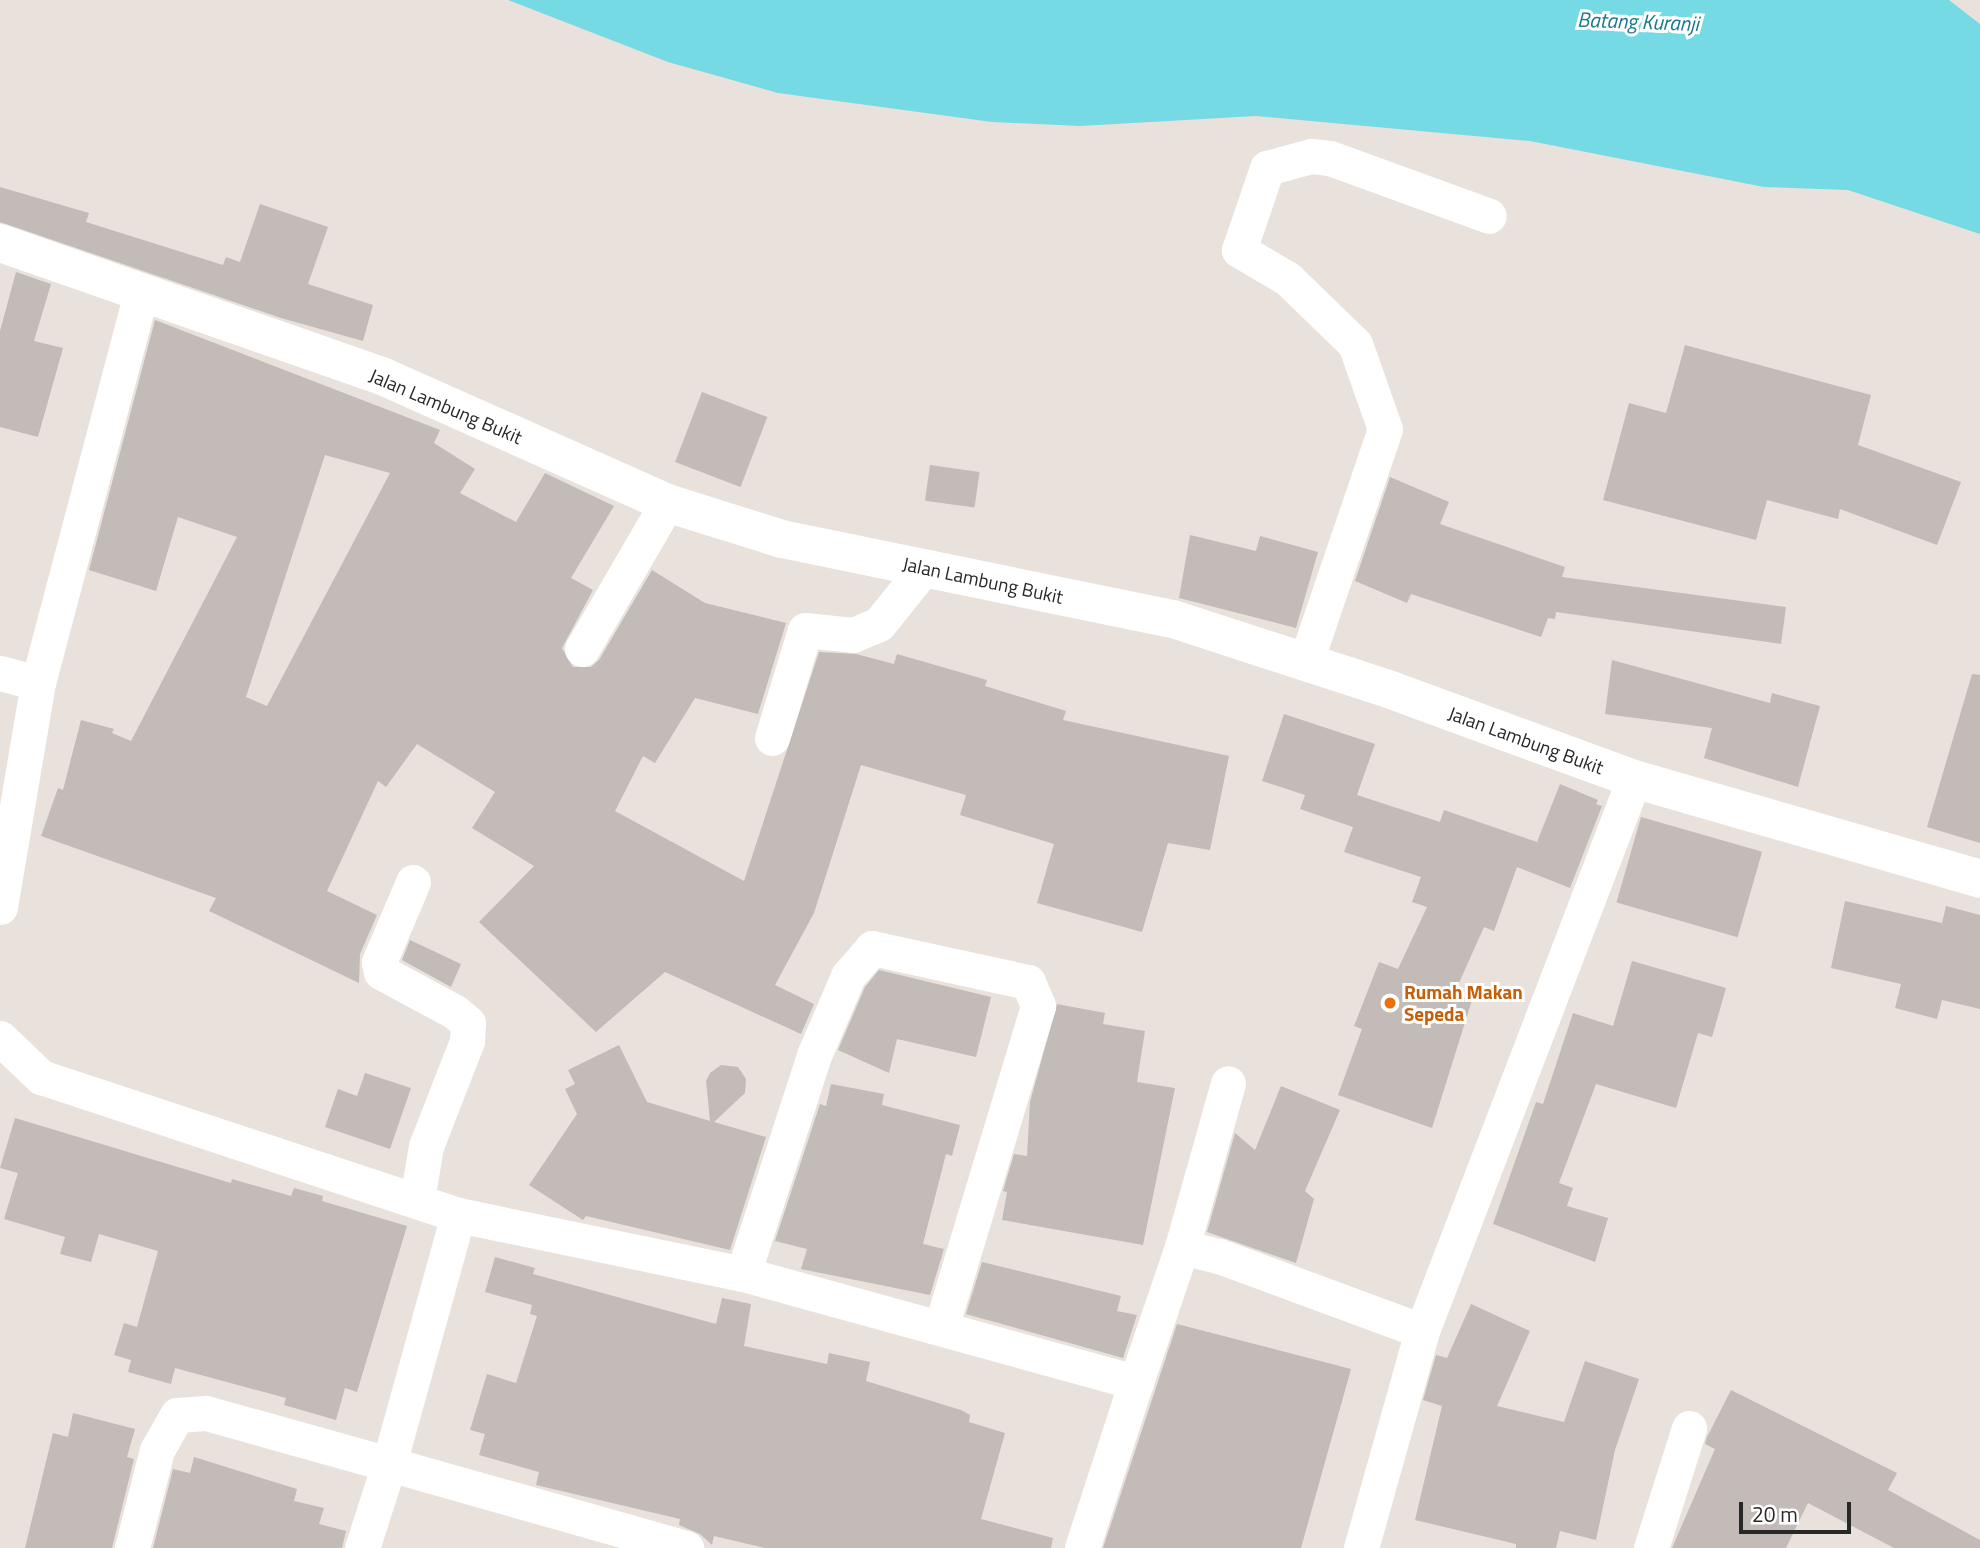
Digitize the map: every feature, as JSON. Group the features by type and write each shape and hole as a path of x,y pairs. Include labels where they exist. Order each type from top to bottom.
{"street":[{"path":"1306,661 1385,429 1355,344 1287,279 1239,250 1268,168 1311,156 1330,158 1489,216"},
{"name":"Jalan Lambung Bukit","path":"0,243 382,376 667,503 782,539 1173,619 1306,661 1634,779 1980,879"},
{"path":"0,907 38,682 141,294"},
{"path":"582,649 667,503"},
{"path":"772,738 805,630 853,635 879,624 924,568"},
{"path":"0,673 38,682"},
{"path":"1361,1548 1422,1331 1634,779"},
{"path":"413,882 379,962 381,972 455,1012 468,1023 467,1041 426,1146 417,1200"},
{"path":"743,1274 814,1053 848,976 873,948 1028,982 1038,1006 941,1328"},
{"path":"0,1038 41,1077 458,1215 743,1274 1136,1382"},
{"path":"1082,1548 1182,1247 1228,1083"},
{"path":"362,1548 389,1464 458,1215"},
{"path":"1182,1247 1219,1256 1422,1331"},
{"path":"132,1548 157,1450 177,1415 206,1413 686,1548"},
{"path":"1651,1548 1689,1428"}],"water":[{"name":"Batang Kuranji","path":"508,0 1949,0 1980,24 1980,234 1848,190 1764,187 1530,141 1256,116 1080,126 992,122 778,93 668,62"}],"building":[{"path":"0,187 89,213 86,222 223,265 226,257 240,262 260,204 328,227 308,284 373,305 363,341 281,318 0,222"},
{"path":"16,272 51,284 34,341 63,348 38,437 0,427 0,331"},
{"path":"155,320 440,430 434,443 475,469 460,493 516,522 545,473 614,506 571,578 593,590 562,648 573,667 591,667 599,660 652,570 705,603 786,623 758,714 695,698 655,763 643,756 615,811 744,881 819,652 856,654 894,664 897,654 987,680 985,686 1066,711 1063,720 1229,756 1210,850 1168,843 1142,932 1037,903 1054,844 960,815 966,795 861,765 814,913 775,985 814,1004 801,1034 665,972 596,1032 479,922 534,866 472,828 495,792 417,744 386,787 378,781 327,891 377,915 360,954 359,983 209,911 216,898 41,836 58,788 63,790 81,720 114,729 112,733 131,741 237,537 178,517 156,591 89,570","holes":["325,455 390,473 267,706 246,697"]},
{"path":"1685,345 1871,395 1858,445 1961,482 1937,545 1840,509 1838,519 1767,500 1756,540 1603,500 1629,403 1666,413"},
{"path":"702,392 767,417 740,487 675,462"},
{"path":"930,465 980,472 975,508 925,501"},
{"path":"1390,477 1449,502 1440,524 1565,567 1562,577 1786,607 1781,644 1556,612 1555,619 1548,618 1541,637 1411,594 1407,603 1355,581"},
{"path":"1190,535 1256,551 1260,536 1318,552 1296,628 1179,598"},
{"path":"1612,660 1770,703 1772,693 1820,706 1798,787 1704,758 1712,728 1605,714"},
{"path":"1972,674 1980,675 1980,843 1927,827"},
{"path":"1284,714 1375,744 1357,795 1440,822 1444,810 1537,842 1560,784 1598,800 1596,804 1602,806 1570,888 1517,867 1494,931 1484,927 1454,994 1472,1000 1432,1128 1338,1095 1362,1029 1354,1026 1379,962 1398,969 1427,907 1412,902 1421,877 1344,852 1353,827 1300,809 1305,795 1262,781"},
{"path":"1641,817 1762,852 1738,937 1616,903"},
{"path":"1845,901 1942,923 1946,906 1980,915 1980,1009 1942,1000 1937,1019 1895,1008 1901,984 1831,968"},
{"path":"410,940 461,964 451,987 402,960"},
{"path":"1632,961 1726,988 1712,1037 1698,1033 1676,1108 1596,1084 1559,1183 1573,1188 1567,1206 1608,1218 1595,1262 1493,1224 1536,1102 1543,1104 1573,1013 1613,1026"},
{"path":"879,970 991,997 976,1057 897,1039 889,1073 838,1050 865,987"},
{"path":"1057,1004 1105,1013 1103,1024 1145,1031 1137,1082 1175,1088 1143,1245 1002,1220 1007,1192 1003,1191 1014,1154 1027,1156 1030,1102"},
{"path":"619,1045 647,1102 710,1121 706,1081 710,1073 721,1065 738,1067 746,1079 745,1093 714,1122 766,1137 730,1250 586,1216 583,1220 529,1185 577,1114 565,1089 575,1084 568,1070"},
{"path":"365,1073 411,1088 390,1149 325,1127 338,1089 357,1096"},
{"path":"831,1084 884,1094 882,1105 960,1125 952,1156 946,1154 923,1244 944,1249 930,1295 801,1269 807,1249 775,1241 820,1104 826,1106"},
{"path":"1281,1086 1340,1110 1305,1191 1314,1199 1296,1263 1207,1232 1235,1133 1255,1150"},
{"path":"15,1118 231,1183 232,1179 291,1196 294,1188 323,1196 322,1201 407,1226 357,1392 345,1388 336,1420 284,1405 286,1398 175,1368 171,1384 128,1372 131,1360 114,1355 124,1323 137,1327 158,1251 99,1234 91,1262 60,1254 65,1237 4,1219 18,1173 0,1168"},
{"path":"495,1257 535,1268 533,1274 716,1324 722,1298 751,1304 744,1346 827,1364 829,1353 870,1362 866,1381 961,1410 970,1415 969,1422 1005,1433 981,1519 1053,1538 1051,1548 765,1548 714,1536 712,1545 700,1534 679,1525 680,1519 536,1485 539,1472 479,1455 485,1434 470,1430 487,1374 516,1383 537,1316 530,1314 532,1305 485,1292"},
{"path":"982,1262 1121,1296 1117,1311 1137,1315 1123,1358 966,1314"},
{"path":"1471,1304 1530,1331 1497,1406 1564,1422 1585,1361 1639,1379 1615,1450 1596,1540 1560,1531 1556,1548 1516,1548 1516,1544 1415,1520 1442,1406 1423,1400 1436,1355 1447,1358"},
{"path":"1177,1324 1351,1369 1301,1548 1103,1548"},
{"path":"1731,1390 1897,1473 1888,1490 1980,1540 1980,1548 1894,1548 1808,1503 1786,1548 1672,1548 1715,1449 1705,1444 1707,1437"},
{"path":"73,1413 135,1429 127,1457 134,1459 112,1548 25,1548 53,1433 68,1437"},
{"path":"194,1457 297,1489 294,1501 324,1508 319,1524 346,1531 342,1548 153,1548 173,1469 190,1473"}],"place":[{"name":"Rumah Makan Sepeda","path":"1390,1003"}]}
